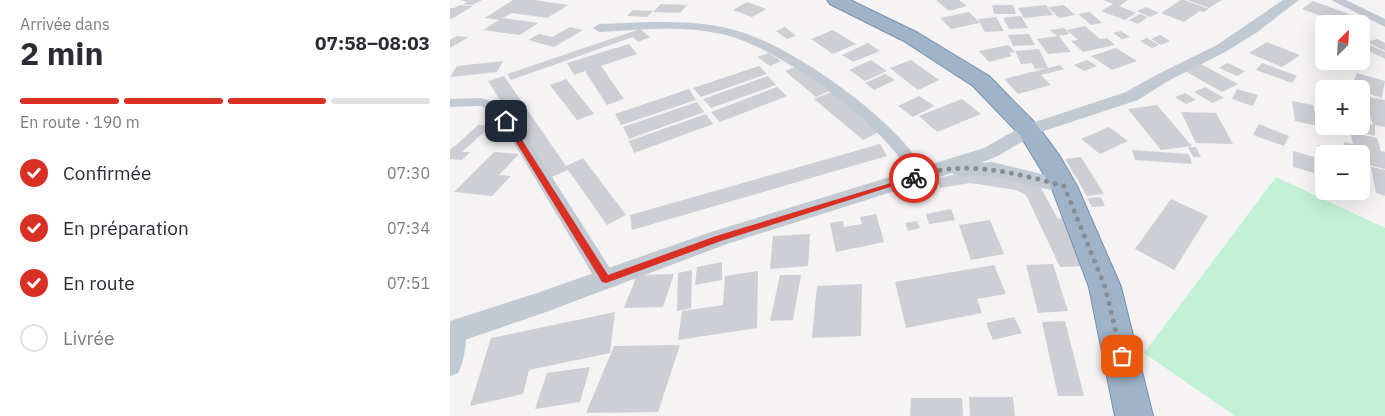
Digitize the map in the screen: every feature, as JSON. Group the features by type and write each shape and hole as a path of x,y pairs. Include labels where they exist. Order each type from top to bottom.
{"highway":[{"path":"836,0 911,36 981,81 1029,130 1064,186 1105,287 1134,416"}],"street":[{"path":"450,366 453,332 719,238 919,177 991,152 1029,130 1132,96 1162,78 1222,48 1251,30 1292,0"},
{"path":"1337,0 1385,23"},
{"path":"599,28 702,28 735,34 752,40 816,77 882,129 906,156 919,177"},
{"path":"450,103 481,102 498,108 516,133 606,279"},
{"path":"940,170 992,169 1064,186"}],"green space":[{"path":"1276,177 1315,195 1315,200 1325,200 1385,228 1385,416 1235,416 1144,353"}],"building":[{"path":"461,0 482,0 472,5 463,4 467,2"},
{"path":"513,0 534,0 568,5 547,18 512,13 502,18 538,23 520,35 483,30 499,20 485,18"},
{"path":"936,0 959,0 967,6 949,11"},
{"path":"1103,0 1128,0 1119,6 1136,13 1125,20 1101,11 1113,4"},
{"path":"1181,0 1209,9 1204,12 1200,11 1184,22 1161,13"},
{"path":"1187,0 1222,0 1209,8"},
{"path":"1313,1 1349,14 1319,15 1302,9"},
{"path":"747,2 766,9 752,17 733,10"},
{"path":"661,4 687,5 680,13 653,12"},
{"path":"460,5 473,6 450,20 450,8"},
{"path":"992,5 1013,5 1016,14 994,14"},
{"path":"1046,5 1053,15 1024,18 1018,8"},
{"path":"1064,5 1075,15 1059,18 1048,7"},
{"path":"1146,7 1159,13 1150,17 1137,11"},
{"path":"633,10 653,11 647,17 627,16"},
{"path":"969,12 980,23 951,29 940,18"},
{"path":"1090,12 1102,23 1091,25 1078,14"},
{"path":"1140,14 1148,17 1138,24 1129,20"},
{"path":"1021,16 1028,28 1009,29 1003,18"},
{"path":"996,17 1004,31 985,32 978,19"},
{"path":"1085,26 1100,39 1107,38 1115,45 1083,52 1071,41 1078,40 1067,30"},
{"path":"570,27 583,30 554,47 528,40 539,34 552,37"},
{"path":"785,27 796,36 787,39 776,31"},
{"path":"1064,28 1070,34 1057,36 1050,30"},
{"path":"640,29 650,37 638,42 633,37 511,80 507,74"},
{"path":"833,30 856,44 833,54 811,39"},
{"path":"1121,31 1130,37 1122,39 1113,33"},
{"path":"1029,34 1035,45 1013,46 1008,35"},
{"path":"1160,35 1170,41 1161,45 1151,39"},
{"path":"457,36 469,37 450,48 450,40"},
{"path":"1059,36 1071,52 1048,54 1037,39"},
{"path":"1147,38 1159,45 1152,48 1140,41"},
{"path":"1377,39 1385,43 1385,51 1370,44 1370,41"},
{"path":"1267,42 1300,55 1282,67 1249,53"},
{"path":"868,43 880,51 853,62 842,55"},
{"path":"629,44 637,54 601,66 624,99 607,105 585,71 574,75 567,63"},
{"path":"1008,45 1015,52 1009,53 1012,56 989,62 979,51"},
{"path":"1370,45 1385,52 1385,59 1370,52"},
{"path":"1116,48 1137,61 1112,70 1091,56"},
{"path":"1039,49 1048,68 1035,69 1032,63 1021,64 1015,51"},
{"path":"769,53 781,61 770,66 757,57"},
{"path":"871,60 887,71 865,81 849,70"},
{"path":"911,60 939,80 918,90 890,68"},
{"path":"1087,60 1097,66 1084,71 1074,65"},
{"path":"503,61 497,72 450,77 457,66"},
{"path":"1199,63 1238,84 1222,92 1183,70"},
{"path":"1227,63 1245,71 1237,76 1219,68"},
{"path":"1262,63 1297,76 1292,83 1256,70"},
{"path":"1060,65 1064,69 1041,75 1051,85 1018,94 1004,79"},
{"path":"759,66 767,74 701,97 693,88"},
{"path":"797,66 829,91 816,97 785,71"},
{"path":"1357,73 1385,81 1382,98 1370,94 1370,80 1354,80"},
{"path":"885,74 895,80 874,90 865,83"},
{"path":"504,76 566,166 583,158 626,215 607,225 568,170 549,178 488,81"},
{"path":"768,76 776,85 711,108 703,99"},
{"path":"566,79 594,114 577,120 550,85"},
{"path":"777,87 787,96 720,122 711,112"},
{"path":"1205,87 1224,98 1212,103 1194,92"},
{"path":"689,89 696,100 621,125 615,114"},
{"path":"1237,89 1258,95 1253,106 1232,99"},
{"path":"832,92 881,131 863,140 814,99"},
{"path":"1185,93 1196,100 1186,104 1175,97"},
{"path":"919,96 934,106 913,117 898,106"},
{"path":"1370,97 1385,100 1385,127 1375,125 1375,136 1370,135 1370,124 1373,125 1370,116"},
{"path":"962,99 981,114 937,132 919,116"},
{"path":"1292,101 1313,105 1315,125 1295,121"},
{"path":"697,102 704,112 629,139 623,127"},
{"path":"1157,105 1192,146 1161,150 1128,109"},
{"path":"1181,112 1216,113 1233,144 1196,143"},
{"path":"706,114 713,124 634,153 629,141"},
{"path":"1259,124 1289,136 1284,146 1253,135"},
{"path":"478,125 491,126 462,152 470,152 462,160 450,159 450,150 454,146 463,147 455,146"},
{"path":"1109,127 1128,141 1100,154 1081,139"},
{"path":"1351,135 1377,138 1381,151 1385,152 1385,169 1370,165 1370,145 1344,145 1344,142 1353,144"},
{"path":"880,144 887,156 632,230 630,215"},
{"path":"1188,147 1196,147 1201,157 1193,157"},
{"path":"1132,150 1189,154 1192,164 1135,160"},
{"path":"1293,151 1314,157 1314,173 1293,167"},
{"path":"494,152 519,154 499,175 511,176 492,196 454,192"},
{"path":"1081,157 1104,194 1087,196 1065,159"},
{"path":"1371,167 1385,170 1385,196 1376,193"},
{"path":"959,173 1017,178 1041,188 1058,219 1068,217 1088,266 1060,267 1026,195 1016,190 970,183 940,188 936,179"},
{"path":"1101,197 1105,206 1092,207 1087,198"},
{"path":"1171,199 1208,216 1174,270 1135,249"},
{"path":"951,209 955,220 929,224 926,214"},
{"path":"876,214 884,242 836,252 830,223 843,221 844,227 862,224 860,217"},
{"path":"990,220 1004,254 971,260 959,225"},
{"path":"917,221 920,228 908,231 905,223"},
{"path":"810,234 808,266 770,269 773,236"},
{"path":"722,262 722,280 695,285 697,267"},
{"path":"1053,264 1068,311 1038,313 1026,265"},
{"path":"994,265 1006,294 977,299 982,313 906,328 895,282"},
{"path":"692,270 691,308 677,311 678,273"},
{"path":"758,271 757,328 678,340 682,311 723,305 725,276"},
{"path":"674,274 663,307 624,308 637,275"},
{"path":"780,275 801,275 793,320 770,321"},
{"path":"862,284 861,336 812,338 817,286"},
{"path":"615,312 610,353 529,370 523,394 470,406 491,338"},
{"path":"1014,317 1022,333 993,340 986,323"},
{"path":"1065,321 1084,396 1058,396 1042,322"},
{"path":"680,345 658,412 586,413 614,346"},
{"path":"590,367 580,402 535,409 547,373"},
{"path":"969,397 1013,397 1015,416 970,416"},
{"path":"911,398 962,398 963,416 910,416"}],"way so far":[{"path":"914,178 940,170 992,169 1064,186 1105,287 1122,356"}],"route":[{"path":"506,121 516,133 606,279 719,238 914,178"}]}
